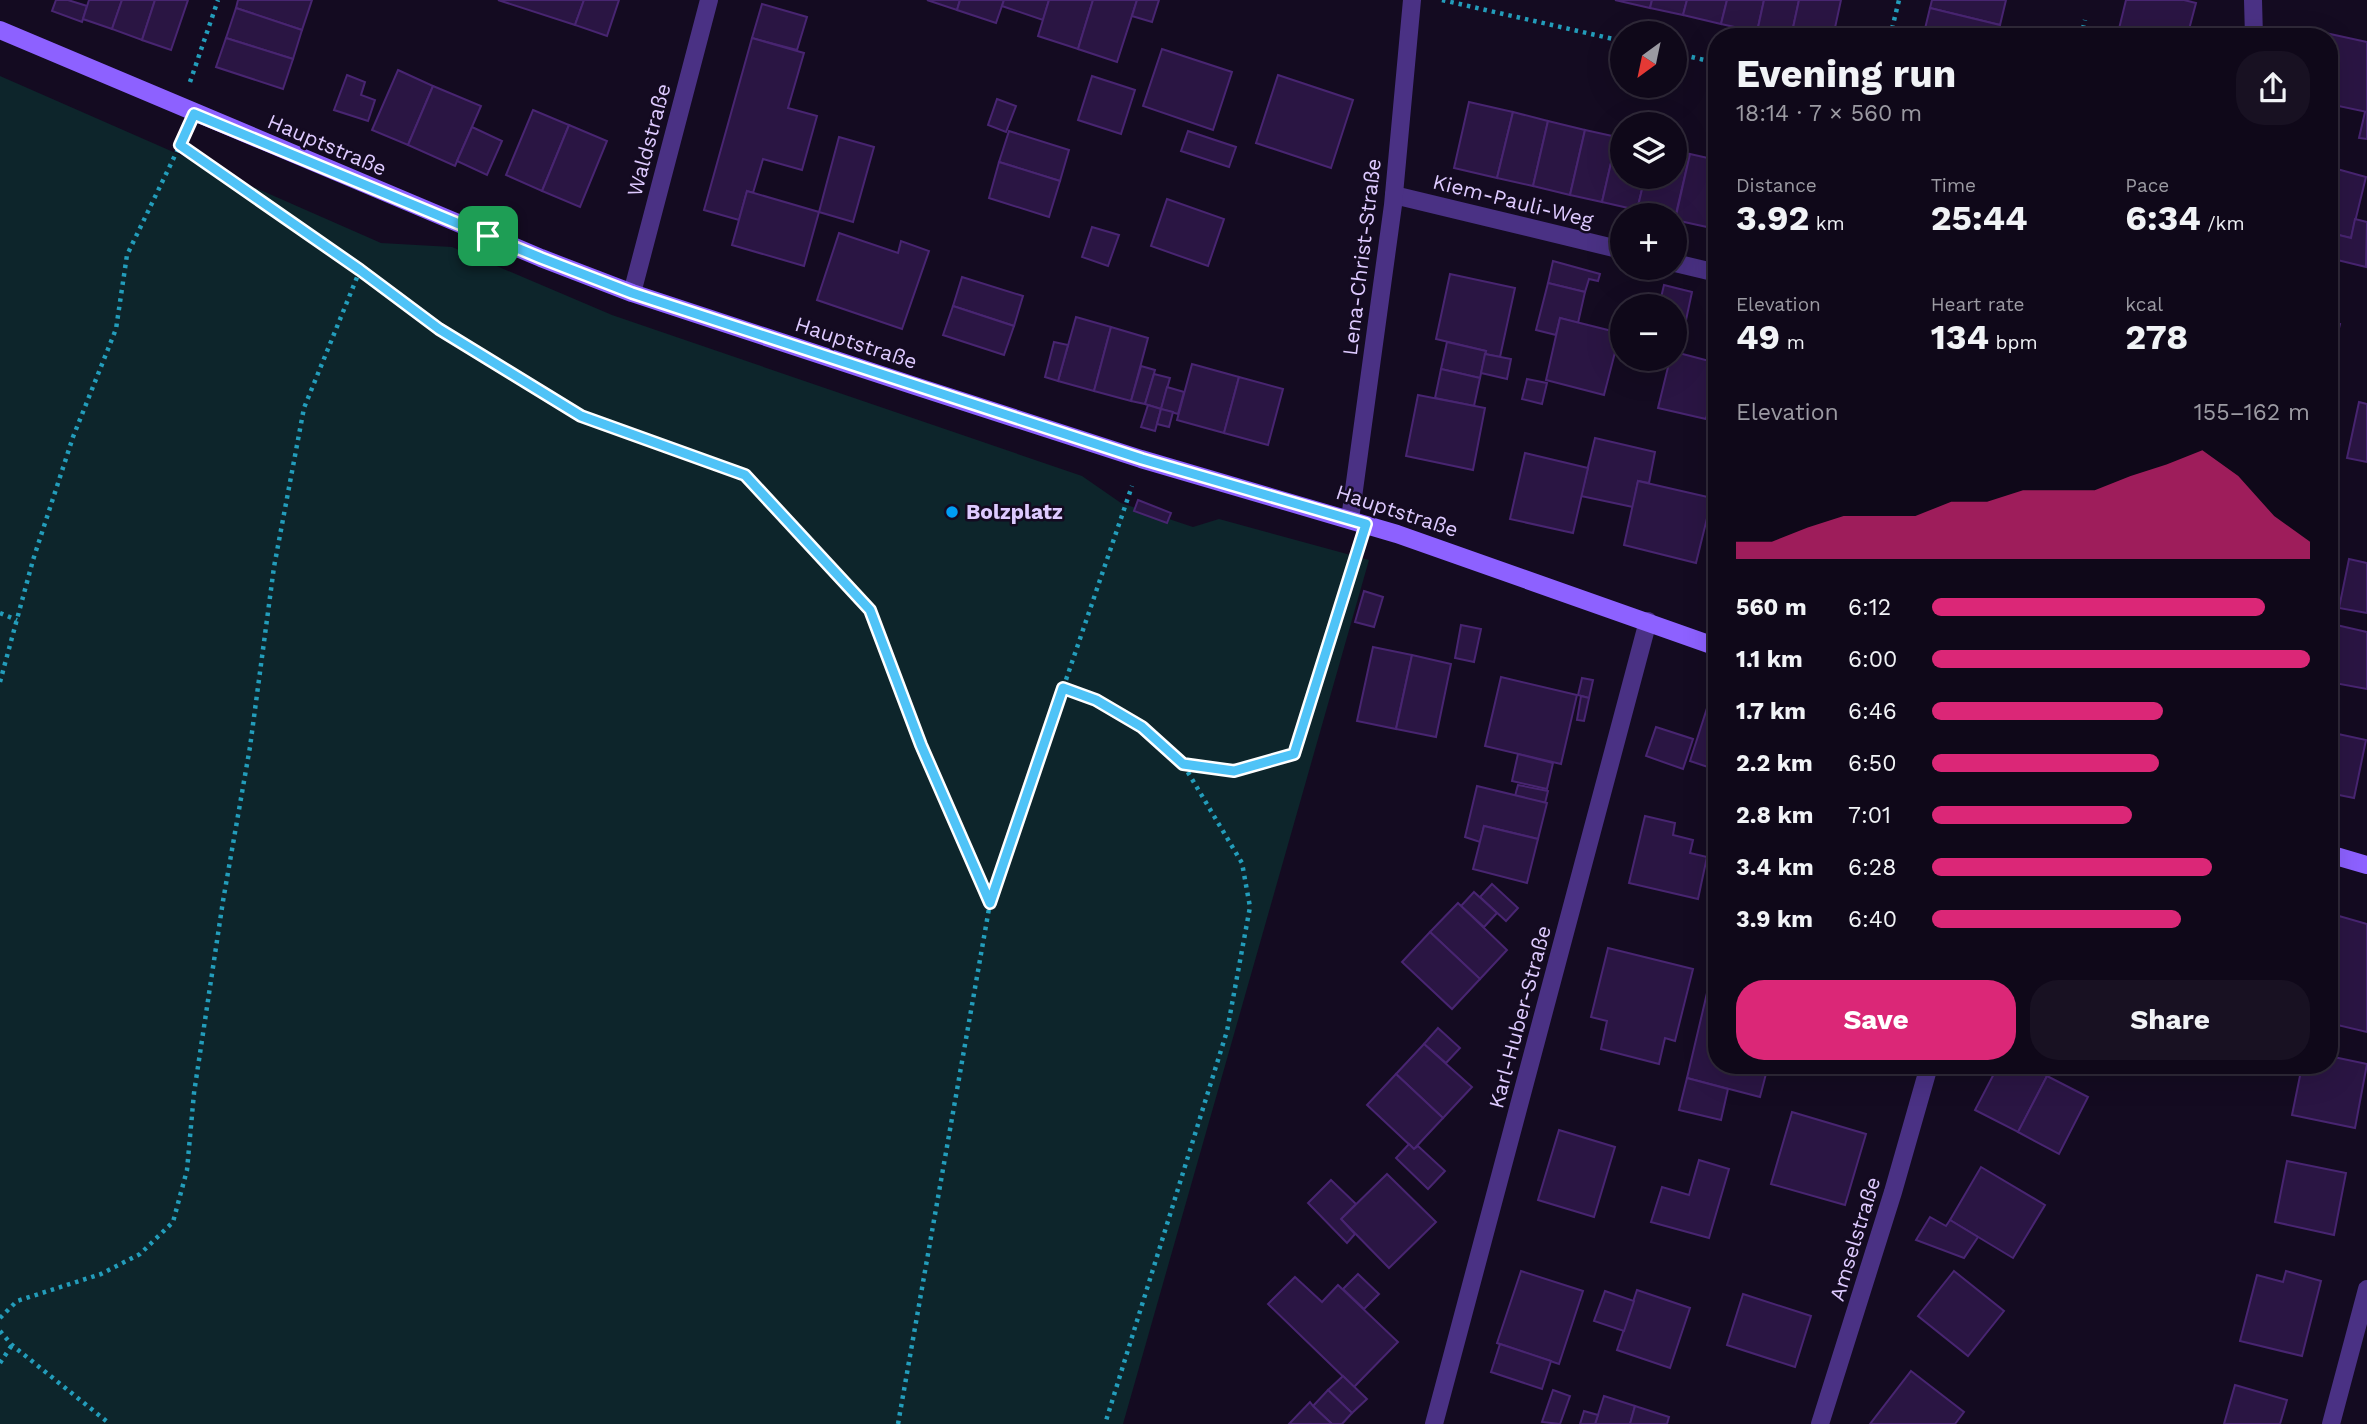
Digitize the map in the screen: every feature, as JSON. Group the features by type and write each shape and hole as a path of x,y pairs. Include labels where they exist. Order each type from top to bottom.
{"street":[{"name":"Waldstraße","path":"632,293 709,0"},
{"name":"Lena-Christ-Straße","path":"1358,521 1394,195 1412,0"},
{"path":"2253,0 2254,28"},
{"name":"Hauptstraße","path":"0,30 194,114 632,293 1142,459 1358,521 1708,644"},
{"name":"Kiem-Pauli-Weg","path":"1394,195 1610,247"},
{"path":"1687,266 1708,271"},
{"name":"Karl-Huber-Straße","path":"1438,1422 1648,621"},
{"path":"2338,857 2367,865"},
{"name":"Amselstraße","path":"1820,1424 1928,1074"},
{"path":"2331,1424 2367,1289"}],"path":[{"path":"194,69 218,0"},
{"path":"1442,0 1610,38"},
{"path":"1892,28 1899,0"},
{"path":"2083,28 2085,20"},
{"path":"1687,56 1708,61"},
{"path":"0,682 73,437 116,329 127,255 194,114"},
{"path":"180,145 360,270 439,329 581,416 745,475 870,610 921,745 990,903"},
{"path":"0,1318 17,1301 101,1274 140,1254 173,1222 187,1170 194,1093 250,747 274,567 304,408 360,270"},
{"path":"898,1424 990,903 1142,459"},
{"path":"1183,764 1234,771 1294,754 1358,521"},
{"path":"0,613 17,620"},
{"path":"1063,688 1096,700 1142,727 1183,764 1242,863 1250,907 1227,1031 1166,1235 1105,1424"},
{"path":"0,1331 12,1345 110,1424"},
{"path":"0,1363 12,1345"}],"green space":[{"path":"0,76 381,243 452,247 612,315 1082,476 1121,503 1193,527 1219,519 1369,560 1123,1424 0,1424"}],"building":[{"path":"56,0 68,0 87,6 82,22 52,11"},
{"path":"89,0 122,0 112,29 83,19"},
{"path":"122,0 155,0 142,40 112,29"},
{"path":"155,0 188,0 171,50 142,40"},
{"path":"238,0 312,0 302,30 236,8"},
{"path":"498,0 584,0 575,25"},
{"path":"584,0 619,0 607,36 575,25"},
{"path":"927,0 960,0 957,10"},
{"path":"960,0 1004,0 996,23 957,10"},
{"path":"1004,0 1049,0 1043,20 1002,6"},
{"path":"1049,0 1093,0 1078,49 1038,36"},
{"path":"1093,0 1137,0 1117,62 1078,49"},
{"path":"1137,0 1159,0 1152,22 1132,16"},
{"path":"1615,0 1652,0 1650,8"},
{"path":"1652,0 1687,0 1683,15 1650,8"},
{"path":"1687,0 1727,0 1721,24 1683,15"},
{"path":"1727,0 1764,0 1758,28 1721,24"},
{"path":"1764,0 1799,0 1793,28 1758,28"},
{"path":"1799,0 1841,0 1835,28 1793,28"},
{"path":"1932,0 2006,0 2000,25 1930,8"},
{"path":"2126,0 2184,0 2196,3 2189,28 2119,28"},
{"path":"762,4 807,17 797,50 752,38"},
{"path":"236,8 302,30 293,59 226,38"},
{"path":"1930,8 2000,25 1999,28 1925,28"},
{"path":"2338,36 2367,42 2367,112 2338,106"},
{"path":"226,38 293,59 283,89 216,67"},
{"path":"752,38 804,53 788,108 817,116 802,170 763,159 753,193 747,191 739,220 704,210"},
{"path":"1162,49 1232,72 1213,130 1143,106"},
{"path":"398,70 433,86 408,145 372,130"},
{"path":"347,75 365,82 361,95 375,100 368,121 334,110"},
{"path":"1278,75 1353,100 1331,168 1256,143"},
{"path":"1092,76 1135,90 1121,134 1078,120"},
{"path":"433,86 481,106 455,166 408,145"},
{"path":"997,99 1016,106 1006,132 988,125"},
{"path":"1469,102 1513,112 1497,178 1454,168"},
{"path":"533,110 569,125 542,191 506,175"},
{"path":"1513,112 1548,121 1533,186 1497,178"},
{"path":"2367,112 2367,139 2359,138"},
{"path":"1548,121 1585,130 1570,195 1533,186"},
{"path":"569,125 607,141 580,207 542,191"},
{"path":"472,127 502,141 487,175 457,161"},
{"path":"1585,130 1610,135 1610,167 1602,202 1570,195"},
{"path":"1009,131 1069,150 1060,181 999,162"},
{"path":"1188,131 1236,147 1229,167 1181,151"},
{"path":"839,137 874,147 853,222 819,212"},
{"path":"1690,154 1708,158 1707,227 1687,223 1687,203 1679,203 1682,189 1687,189"},
{"path":"999,162 1060,181 1049,217 989,198"},
{"path":"1610,167 1610,189 1642,189 1639,203 1602,202"},
{"path":"2338,169 2366,177 2351,238 2338,235"},
{"path":"1642,189 1682,189 1679,203 1639,203"},
{"path":"747,191 819,212 804,266 732,245"},
{"path":"1167,199 1224,219 1208,266 1151,246"},
{"path":"2355,219 2367,222 2366,267 2338,260 2338,235 2351,238"},
{"path":"1092,227 1119,235 1108,266 1082,257"},
{"path":"839,233 898,253 901,241 929,251 902,329 817,300"},
{"path":"1553,261 1600,274 1598,281 1589,279 1585,292 1548,283"},
{"path":"1450,274 1515,288 1500,357 1436,339"},
{"path":"962,277 1023,296 1014,326 953,306"},
{"path":"1548,283 1585,292 1578,323 1560,318 1556,335 1536,330"},
{"path":"1664,285 1692,292 1687,315 1687,294 1662,294"},
{"path":"953,306 1014,326 1004,355 943,335"},
{"path":"1076,317 1111,327 1094,391 1058,381"},
{"path":"1560,318 1610,330 1610,371 1604,395 1546,380"},
{"path":"1111,327 1148,338 1131,401 1094,391"},
{"path":"1054,342 1068,345 1058,381 1045,377"},
{"path":"1447,342 1486,351 1480,378 1441,369"},
{"path":"1485,354 1511,359 1507,379 1481,373"},
{"path":"1687,355 1708,361 1706,419 1658,408 1667,371 1687,371"},
{"path":"1192,364 1239,377 1224,433 1177,420"},
{"path":"1141,366 1155,370 1145,404 1131,401"},
{"path":"1441,369 1480,378 1474,406 1435,398"},
{"path":"1154,374 1170,378 1161,409 1145,404"},
{"path":"1239,377 1283,389 1268,445 1224,433"},
{"path":"1527,379 1547,383 1542,404 1522,399"},
{"path":"1167,387 1184,392 1178,414 1161,409"},
{"path":"1418,395 1485,408 1473,470 1406,456"},
{"path":"2359,402 2367,404 2367,462 2347,458"},
{"path":"1148,405 1161,409 1155,431 1141,427"},
{"path":"1161,409 1173,412 1169,427 1157,424"},
{"path":"1595,438 1655,452 1649,483 1638,481 1633,507 1581,496"},
{"path":"1525,453 1588,468 1573,533 1510,519"},
{"path":"1638,481 1708,497 1708,514 1696,563 1624,545"},
{"path":"1138,500 1171,513 1167,523 1134,511"},
{"path":"2349,559 2367,563 2367,613 2339,608"},
{"path":"1364,591 1383,597 1374,627 1355,622"},
{"path":"1461,625 1481,629 1474,662 1455,658"},
{"path":"2338,625 2367,632 2367,689 2338,684"},
{"path":"1373,647 1412,655 1396,729 1357,721"},
{"path":"1412,655 1451,664 1436,737 1396,729"},
{"path":"1501,677 1577,695 1561,764 1485,746"},
{"path":"1582,678 1593,680 1589,698 1578,695"},
{"path":"1581,696 1589,698 1584,721 1577,720"},
{"path":"1708,705 1708,767 1690,761"},
{"path":"1656,727 1693,739 1683,769 1646,756"},
{"path":"2338,734 2366,740 2354,798 2338,795"},
{"path":"1518,754 1553,763 1547,789 1512,781"},
{"path":"1518,785 1548,791 1545,803 1515,796"},
{"path":"1477,786 1547,803 1538,839 1484,826 1480,842 1465,837"},
{"path":"1645,816 1675,823 1673,835 1693,840 1690,853 1707,857 1698,899 1629,883"},
{"path":"1484,826 1538,839 1527,883 1473,869"},
{"path":"1492,884 1518,908 1506,921 1480,897"},
{"path":"1474,892 1497,913 1484,927 1461,906"},
{"path":"1458,903 1507,950 1480,979 1430,932"},
{"path":"2339,916 2367,924 2367,1032 2338,1025"},
{"path":"1430,932 1480,979 1452,1009 1402,962"},
{"path":"1608,948 1693,969 1675,1041 1665,1038 1659,1064 1601,1049 1607,1021 1591,1017"},
{"path":"1708,993 1708,1074 1766,1074 1760,1097 1687,1078"},
{"path":"1438,1028 1460,1048 1446,1063 1424,1044"},
{"path":"1424,1044 1472,1087 1443,1118 1396,1074"},
{"path":"2338,1058 2367,1064 2355,1128 2292,1115 2300,1074 2338,1074"},
{"path":"1396,1074 1443,1118 1414,1149 1367,1105"},
{"path":"1994,1074 2047,1076 2018,1132 1975,1110"},
{"path":"2047,1076 2088,1097 2059,1154 2018,1132"},
{"path":"1687,1078 1728,1089 1721,1120 1679,1110"},
{"path":"1792,1112 1866,1134 1845,1205 1771,1184"},
{"path":"1559,1130 1615,1147 1594,1217 1538,1200"},
{"path":"1409,1144 1414,1149 1418,1146 1445,1171 1428,1189 1396,1158"},
{"path":"1699,1160 1729,1169 1709,1238 1651,1222 1662,1187 1689,1195"},
{"path":"2287,1161 2346,1173 2334,1235 2275,1222"},
{"path":"1981,1167 2045,1205 2013,1258 1950,1220"},
{"path":"1387,1174 1436,1222 1389,1268 1341,1219"},
{"path":"1331,1180 1356,1204 1341,1219 1355,1234 1347,1243 1308,1203"},
{"path":"1930,1217 1946,1226 1950,1220 1978,1237 1964,1258 1916,1240"},
{"path":"1521,1271 1583,1291 1559,1364 1497,1343"},
{"path":"1954,1271 2004,1311 1968,1356 1918,1316"},
{"path":"2286,1271 2321,1281 2302,1356 2240,1341 2257,1275 2283,1282"},
{"path":"1358,1274 1379,1294 1364,1309 1343,1289"},
{"path":"1295,1277 1322,1302 1338,1285 1398,1342 1354,1387 1268,1304"},
{"path":"1637,1290 1690,1308 1670,1368 1617,1350"},
{"path":"1605,1291 1634,1301 1624,1331 1594,1321"},
{"path":"1743,1294 1811,1316 1795,1367 1727,1345"},
{"path":"1500,1344 1551,1361 1542,1389 1491,1372"},
{"path":"1911,1371 1964,1412 1955,1424 1870,1424"},
{"path":"1343,1376 1367,1399 1352,1413 1328,1390"},
{"path":"2235,1385 2287,1400 2280,1424 2224,1424"},
{"path":"1328,1390 1352,1413 1342,1424 1332,1424 1313,1406"},
{"path":"1553,1390 1570,1396 1560,1424 1542,1422"},
{"path":"1604,1396 1635,1406 1630,1424 1595,1424"},
{"path":"1310,1402 1313,1406 1332,1424 1289,1424"},
{"path":"1635,1406 1669,1417 1667,1424 1630,1424"},
{"path":"1584,1411 1598,1415 1595,1424 1580,1424"}],"place":[{"name":"Bolzplatz","path":"952,512"}],"route":[{"path":"194,114 488,236 632,293 818,355 1142,459 1366,524 1331,643 1294,754 1256,767 1234,771 1183,764 1142,727 1096,700 1063,688 990,903 921,745 870,610 745,475 581,416 439,329 360,270 180,145 194,114"}]}
